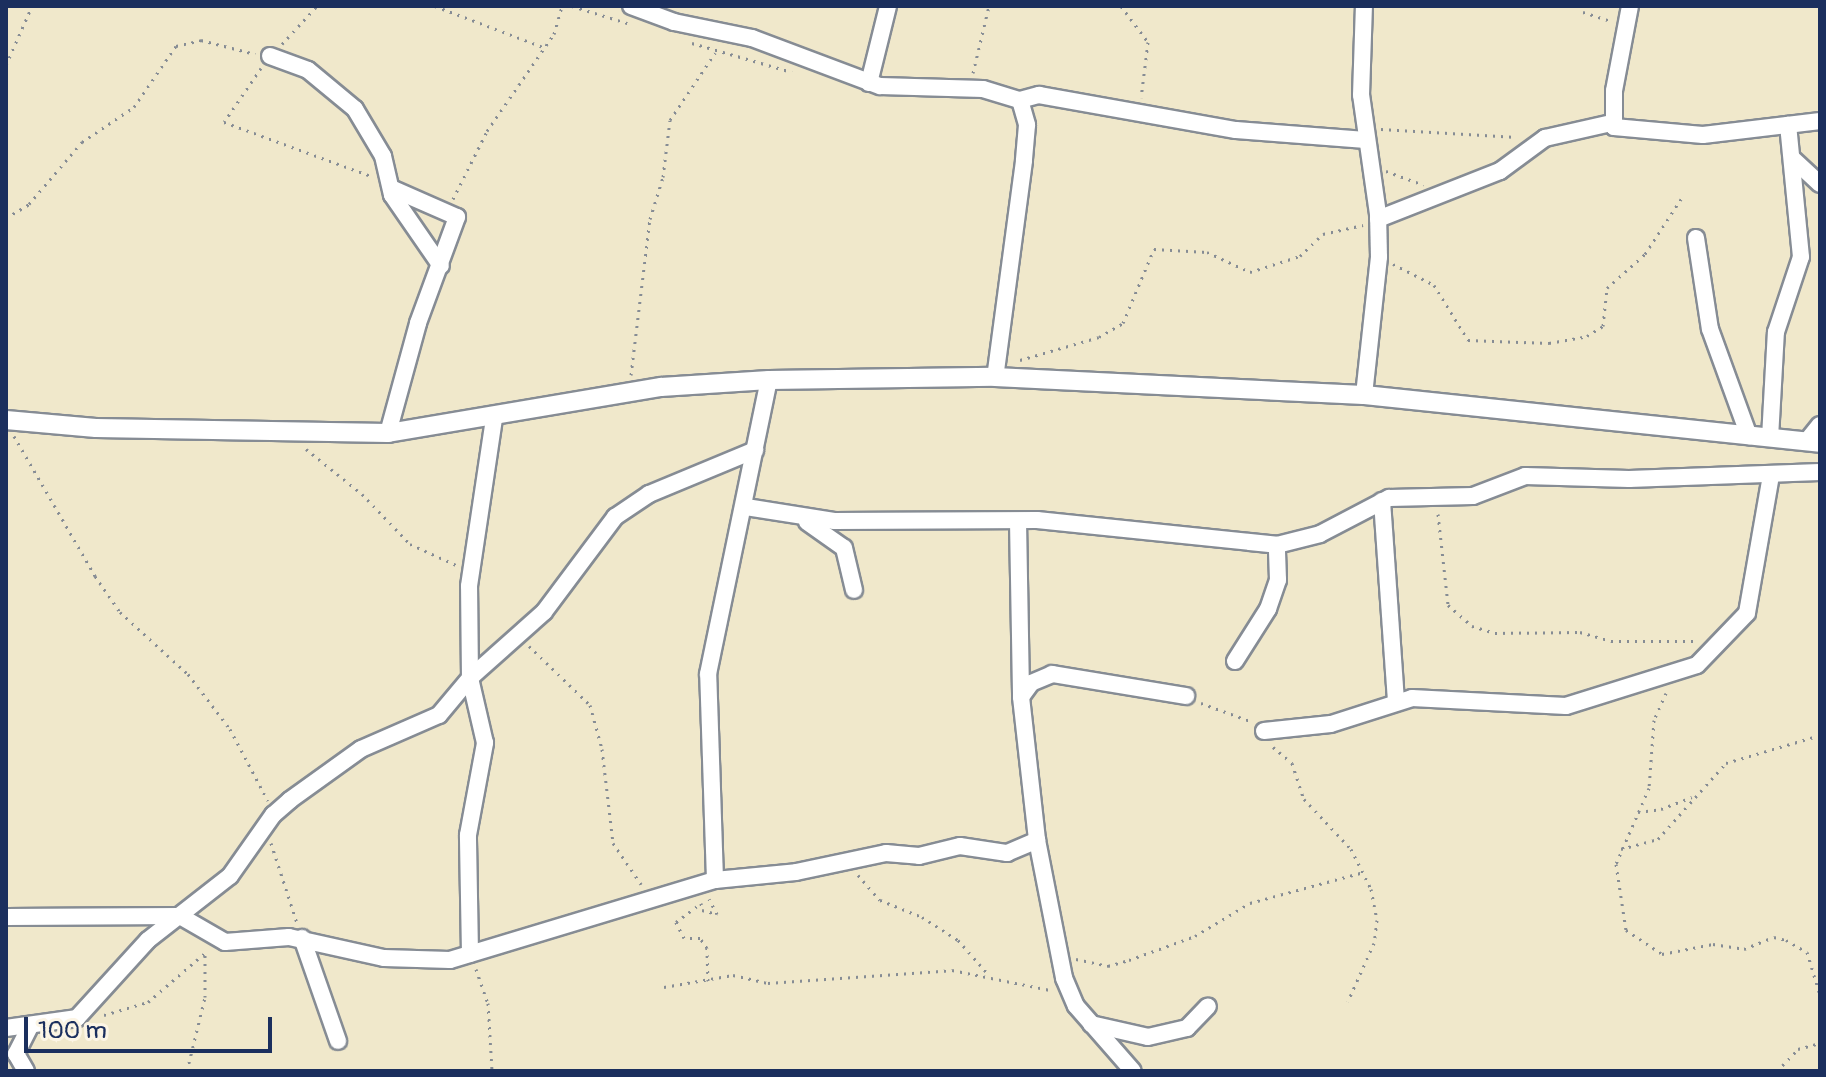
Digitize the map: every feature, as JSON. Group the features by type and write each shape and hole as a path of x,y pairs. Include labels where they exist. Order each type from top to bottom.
{"street":[{"path":"631,6 674,22 752,38 869,83 970,88 1020,100 1039,95 1139,110 1236,130 1365,134"},
{"path":"869,83 888,6"},
{"path":"1364,6 1365,134 1378,221 1379,257 1364,395"},
{"path":"1611,123 1630,6"},
{"path":"270,56 308,70 355,109 383,156 390,185 441,266"},
{"path":"995,371 1024,161 1027,125 1020,100"},
{"path":"1378,221 1522,159 1541,140 1611,123 1625,130 1703,135 1820,121"},
{"path":"1770,438 1776,332 1801,257 1788,125"},
{"path":"1792,158 1820,184"},
{"path":"388,433 418,323 457,224 449,212 390,185"},
{"path":"1696,238 1710,329 1749,436"},
{"path":"6,422 300,435 388,433 494,418 631,390 769,380 995,371 1364,395 1813,443 1820,425"},
{"path":"708,882 708,674 720,599 746,507 769,380"},
{"path":"470,954 468,835 485,743 470,678 471,572 494,418"},
{"path":"6,1028 77,1018 126,962 230,876 273,815 342,760 439,715 470,678 522,636 600,534 629,505 755,450"},
{"path":"746,507 800,518 1018,521 1277,545 1320,534 1382,501 1473,496 1544,473 1629,479 1820,472"},
{"path":"1264,731 1331,724 1396,701 1566,706 1697,665 1736,628 1752,596 1771,475"},
{"path":"1382,501 1396,701"},
{"path":"800,518 844,548 854,590"},
{"path":"1018,521 1021,697 1037,840 1060,961 1069,995 1133,1071"},
{"path":"1235,661 1268,609 1278,580 1277,545"},
{"path":"1021,697 1031,683 1052,674 1186,696"},
{"path":"6,917 180,916 225,942 249,937 302,938 384,958 428,961 470,954 708,882 796,872 886,853 919,856 960,846 1007,853 1037,840"},
{"path":"302,938 338,1041"},
{"path":"1090,1023 1148,1037 1187,1028 1208,1006"},
{"path":"26,1071 16,1054 30,1026"}],"path":[{"path":"6,65 32,6"},
{"path":"317,6 270,56 224,122 390,185"},
{"path":"435,6 543,47"},
{"path":"449,212 487,131 554,34 562,8 572,6 633,25"},
{"path":"970,88 989,6"},
{"path":"1121,6 1148,42 1139,110"},
{"path":"1583,12 1626,24"},
{"path":"680,38 715,53 800,74"},
{"path":"6,218 29,204 82,142 134,107 176,46 201,40 270,56"},
{"path":"631,390 644,261 670,120 715,53"},
{"path":"1365,134 1541,140"},
{"path":"1370,168 1442,193"},
{"path":"1379,257 1434,285 1468,340 1549,343 1587,336 1603,326 1607,288 1645,254 1681,199"},
{"path":"995,371 1099,337 1123,323 1154,249 1207,252 1250,272 1300,256 1323,234 1378,221"},
{"path":"6,422 120,612 188,674 243,747 273,815 271,842 302,938"},
{"path":"300,435 306,450 362,494 410,544 471,572"},
{"path":"1437,498 1448,605 1472,626 1495,633 1580,632 1611,641 1674,644 1713,639 1736,628"},
{"path":"522,636 590,705 602,749 613,843 650,900"},
{"path":"1682,670 1654,720 1649,788 1621,849 1617,896 1633,939 1662,954 1713,944 1744,949 1766,938 1786,940 1807,952 1820,995"},
{"path":"1186,696 1230,711 1264,731 1292,763 1304,799 1345,841 1364,872 1377,920 1374,943 1348,1001"},
{"path":"1621,849 1658,839 1695,795 1733,760 1817,736"},
{"path":"1638,812 1661,809 1695,795"},
{"path":"847,859 880,900 943,929 990,977"},
{"path":"1060,961 1073,958 1108,966 1129,960 1195,936 1250,903 1364,872"},
{"path":"708,882 717,914 702,910 701,903 676,922 684,938 700,938 707,948 708,981"},
{"path":"77,1018 148,1002 205,953 225,942"},
{"path":"187,1071 205,997 205,953"},
{"path":"470,954 488,1003 492,1071"},
{"path":"664,987 733,975 768,983 952,970 1069,995"},
{"path":"1777,1071 1798,1049 1820,1043"}]}
